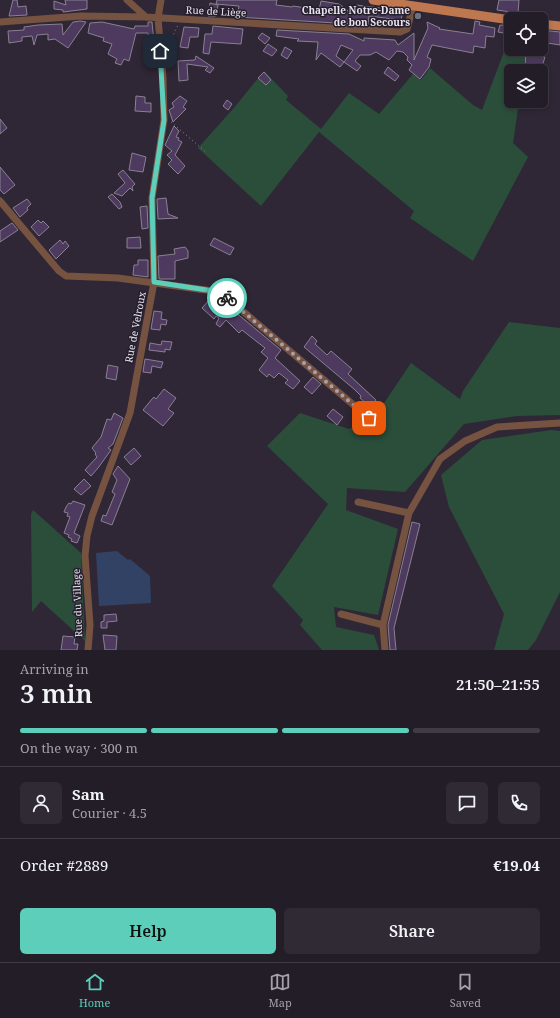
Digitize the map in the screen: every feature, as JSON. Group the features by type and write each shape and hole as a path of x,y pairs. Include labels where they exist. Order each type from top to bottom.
{"main road":[{"path":"373,0 504,19"},
{"path":"548,25 560,26"}],"street":[{"path":"127,0 146,17"},
{"name":"Rue de Velroux","path":"85,556 92,516 130,413 154,282 152,198 164,114 158,18 161,0"},
{"name":"Rue de Liège","path":"0,22 81,16 146,17 400,32 407,29 413,6"},
{"path":"0,201 59,271 66,276 118,278 220,292 369,418"},
{"path":"385,650 383,625 409,513 440,459 465,441 497,427 560,423"},
{"path":"358,502 409,513"},
{"name":"Rue du Village","path":"85,556 90,625 88,650"},
{"path":"341,614 383,625"}],"path":[{"path":"160,51 170,43 181,19"},
{"path":"164,114 207,153"}],"green space":[{"path":"504,52 504,56 526,56 524,64 504,64 504,108 518,108 513,143 528,157 473,261 410,218 414,211 319,132 261,206 198,148 264,71 288,96 286,100 321,129 349,93 379,114 413,74 421,80 430,68 473,105 482,110"},
{"path":"509,322 560,328 560,415 517,416 464,424 405,492 347,488 346,510 398,529 378,615 334,607 336,627 374,635 379,650 322,650 300,625 303,620 272,586 328,504 267,446 300,413 349,429 374,418 411,363 460,399 463,391"},
{"path":"551,430 560,431 560,592 536,640 528,650 494,650 504,614 449,507 441,475 482,440"},
{"path":"33,510 81,553 85,641 41,601 32,612 31,514"}],"water":[{"path":"117,551 128,560 130,559 150,576 151,603 99,606 96,553"}],"building":[{"path":"13,0 17,0 18,7 26,6 27,15 9,16"},
{"path":"65,0 87,0 87,9 63,12 63,10 54,9 54,1 66,5"},
{"path":"217,0 277,0 276,5 319,10 321,1 339,4 351,13 356,5 403,11 401,20 369,16 368,25 237,17 239,6 216,4"},
{"path":"499,0 519,0 518,12 497,10"},
{"path":"210,3 218,5 216,16 208,16"},
{"path":"475,21 480,22 479,25 495,28 494,37 486,36 485,48 474,46 473,53 432,45 427,57 431,59 429,67 420,79 409,70 412,65 407,60 408,57 403,52 397,51 389,60 376,52 370,55 360,55 355,61 361,66 357,71 344,62 340,67 321,53 316,60 318,42 297,41 299,39 276,36 277,30 349,34 364,41 364,38 395,40 398,45 414,33 414,60 428,28 427,22 440,28 439,29 473,34","holes":["341,45 353,50 344,62 336,56"]},
{"path":"73,22 86,22 68,48 55,39 48,40 48,34 37,35 34,45 32,36 22,37 22,41 9,43 8,31 24,30 24,27 38,25 62,24 63,35"},
{"path":"102,22 134,29 135,26 148,26 148,22 152,22 155,53 148,54 148,33 136,33 129,61 124,59 121,65 115,63 117,59 108,54 112,44 103,41 104,38 88,33 90,23"},
{"path":"500,25 504,25 504,33 498,32"},
{"path":"213,26 243,29 241,44 211,42 209,54 203,53 205,34 212,34"},
{"path":"184,27 199,28 198,37 190,37 188,48 180,47"},
{"path":"548,31 560,32 560,45 548,43"},
{"path":"262,33 270,38 265,44 258,38"},
{"path":"268,44 277,50 272,56 263,51"},
{"path":"285,47 292,51 287,59 281,55"},
{"path":"196,56 214,68 210,73 205,70 208,67 187,64 188,80 179,81 178,61 195,60"},
{"path":"526,56 545,57 543,64 525,64"},
{"path":"388,67 399,76 395,81 384,73"},
{"path":"264,72 271,80 266,85 258,78"},
{"path":"136,96 145,97 145,103 151,103 151,112 135,111"},
{"path":"180,96 187,101 183,107 186,109 173,122 169,110 174,107 172,103"},
{"path":"227,100 232,104 228,110 223,106"},
{"path":"0,119 7,128 0,134"},
{"path":"174,126 179,131 176,137 182,142 175,155 185,166 178,174 168,164 172,160 167,155 172,151 165,145"},
{"path":"132,153 146,157 143,172 129,170"},
{"path":"0,167 15,185 4,194 0,190"},
{"path":"123,170 135,184 132,187 133,191 130,188 122,196 114,193 125,183 118,174"},
{"path":"112,194 120,202 122,207 119,209 108,197"},
{"path":"166,198 168,214 178,218 158,219 157,199"},
{"path":"27,199 31,204 27,208 28,210 20,217 13,208"},
{"path":"147,206 148,228 142,229 140,207"},
{"path":"38,220 41,223 43,221 49,227 39,236 31,227"},
{"path":"12,223 18,230 0,242 0,231"},
{"path":"140,237 141,248 127,248 127,238"},
{"path":"214,238 234,248 230,255 210,245"},
{"path":"60,240 63,244 65,241 69,246 56,259 49,250"},
{"path":"185,247 188,251 188,258 175,261 175,279 159,279 158,256 175,254 174,249"},
{"path":"138,260 148,260 148,277 133,275 134,265 138,265"},
{"path":"211,298 232,313 234,311 281,350 275,358 300,381 293,389 285,383 288,380 279,373 274,378 269,374 267,377 259,370 268,358 261,352 265,348 242,330 239,333 226,320 220,327 216,324 219,318 216,316 214,319 202,308"},
{"path":"154,311 162,312 161,319 167,320 166,325 161,324 160,330 151,329"},
{"path":"312,336 317,341 315,344 327,355 331,351 352,369 348,374 376,400 370,407 360,398 361,396 354,389 304,347"},
{"path":"162,341 172,342 170,350 165,349 165,352 149,350 150,343 161,345"},
{"path":"145,359 163,362 161,368 152,366 151,373 143,372"},
{"path":"108,365 118,367 116,380 106,378"},
{"path":"313,377 321,384 312,394 304,387"},
{"path":"164,389 176,398 168,409 174,413 163,426 143,410 154,397 156,399"},
{"path":"333,409 343,417 337,425 327,416"},
{"path":"114,413 123,418 113,444 108,448 111,450 91,476 85,470 97,457 92,448 101,437 107,419 111,420"},
{"path":"134,448 141,456 131,465 124,457"},
{"path":"118,466 130,479 112,525 101,521 103,515 106,516 115,494 112,492 117,480 113,474"},
{"path":"84,479 91,486 81,495 74,489"},
{"path":"73,501 85,505 74,533 80,536 77,543 71,541 72,539 68,537 69,535 64,533 70,517 67,516 68,513 64,512 69,503 71,504"},
{"path":"412,522 420,524 394,628 396,650 390,650 388,625"},
{"path":"116,614 117,621 107,622 107,628 101,628 101,622 104,621 104,615"},
{"path":"103,635 117,636 116,650 105,650"},
{"path":"63,636 75,637 74,644 78,644 77,650 61,650"}],"way so far":[{"path":"227,298 369,418"}],"place":[{"name":"Chapelle Notre-Dame de bon Secours","path":"418,16"}],"route":[{"path":"160,51 163,78 164,120 152,198 154,282 220,292 227,298"}]}
